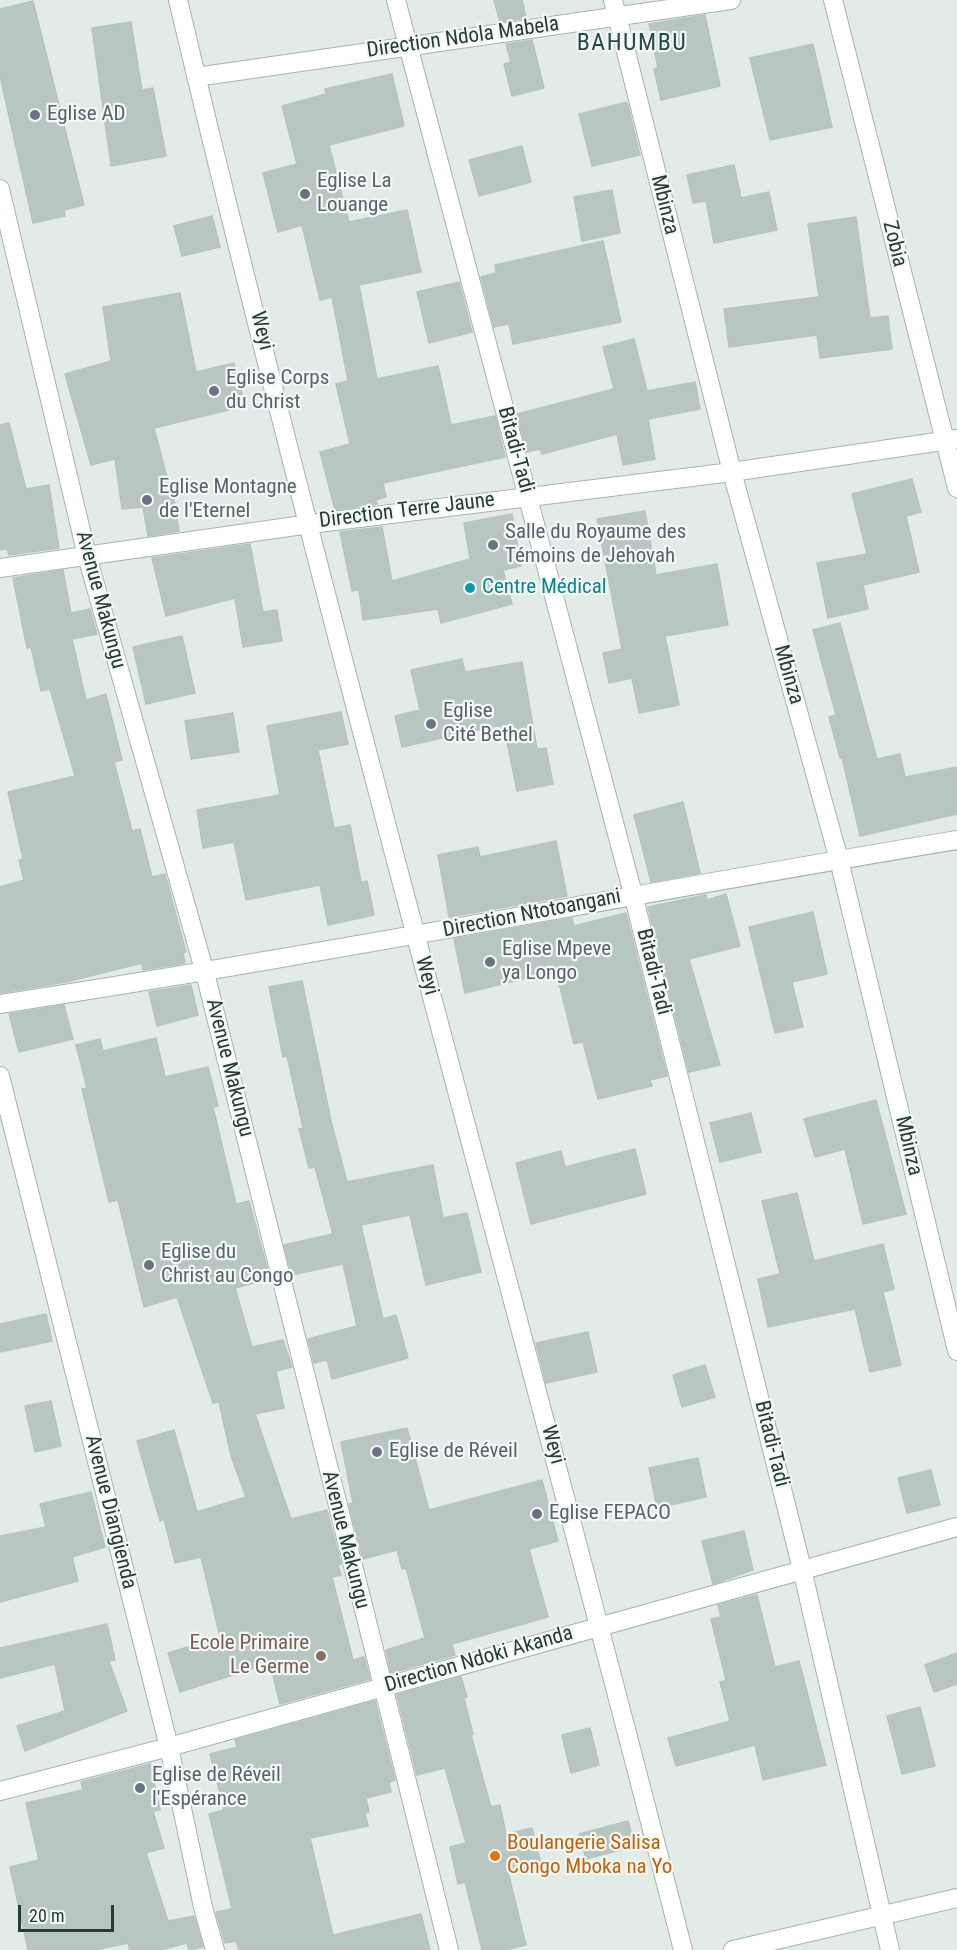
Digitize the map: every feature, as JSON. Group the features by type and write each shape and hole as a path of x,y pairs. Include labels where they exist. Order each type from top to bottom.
{"street":[{"name":"Weyi","path":"178,0 416,936 600,1625 683,1950"},
{"name":"Bitadi-Tadi","path":"396,0 633,894 802,1569 890,1950"},
{"name":"Direction Ndola Mabela","path":"196,77 408,45 615,8 731,0"},
{"name":"Zobia","path":"833,0 950,440 957,488"},
{"name":"Mbinza","path":"615,8 732,472 839,860 957,1351"},
{"name":"Avenue Makungu","path":"0,189 87,556 205,973 448,1950"},
{"name":"Direction Terre Jaune","path":"0,568 310,524 732,472 950,440"},
{"name":"Direction Ntotoangani","path":"0,1004 205,973 416,936 633,894 957,840"},
{"name":"Avenue Diangienda","path":"0,1076 169,1747 202,1907 215,1950"},
{"name":"Direction Ndoki Akanda","path":"0,1791 169,1747 957,1527"},
{"path":"733,1950 957,1898"}],"building":[{"path":"494,0 522,0 526,18 500,22"},
{"path":"33,1 84,205 64,210 65,216 33,223 0,76 0,9"},
{"path":"705,15 720,86 661,100 654,69 658,68 649,24"},
{"path":"131,22 142,90 153,88 166,156 111,166 92,28"},
{"path":"532,40 544,88 512,96 504,64 511,62 506,44"},
{"path":"813,44 832,127 770,140 750,58"},
{"path":"392,74 404,126 329,145 349,222 407,210 421,272 359,285 377,379 438,366 451,425 495,416 505,457 383,483 386,497 376,500 377,504 335,510 320,452 350,444 336,384 348,381 332,297 320,300 302,225 278,232 263,173 297,164 282,106 326,94 325,89"},
{"path":"627,102 640,155 592,166 579,114"},
{"path":"522,146 531,182 479,196 469,160"},
{"path":"734,165 741,198 769,192 777,230 714,243 706,201 693,203 687,175"},
{"path":"612,190 620,233 582,241 574,197"},
{"path":"212,216 220,247 182,256 174,226"},
{"path":"856,217 870,318 888,316 892,349 820,358 817,335 729,347 724,309 819,297 808,224"},
{"path":"603,241 621,322 513,344 509,324 494,327 481,277 496,273 495,265"},
{"path":"459,282 472,332 429,343 417,292"},
{"path":"180,293 196,372 234,363 245,406 154,428 169,485 172,485 179,531 148,536 143,507 122,509 115,459 91,465 65,374 111,361 103,307"},
{"path":"634,339 647,391 695,382 700,409 648,419 655,459 623,465 617,434 542,454 540,449 527,452 517,414 614,389 603,347"},
{"path":"9,423 26,489 49,485 59,548 9,555 7,549 0,550 0,425"},
{"path":"912,479 921,512 906,516 919,572 863,585 868,609 828,618 817,563 867,554 852,494"},
{"path":"645,511 656,575 717,564 728,625 665,636 679,705 639,713 632,678 609,683 603,653 622,649 597,519"},
{"path":"512,514 521,566 503,570 512,604 441,623 438,609 363,620 359,590 352,591 340,532 382,527 392,581 470,559 464,523"},
{"path":"250,544 263,612 277,610 282,641 243,647 235,598 166,616 152,558"},
{"path":"63,570 71,613 90,609 97,634 72,639 86,700 106,694 122,760 114,762 132,831 140,829 152,877 165,874 186,952 183,953 185,963 143,970 142,963 66,982 0,993 0,887 24,880 19,860 23,859 8,792 75,776 50,689 41,691 31,647 27,648 13,578"},
{"path":"840,623 877,759 900,754 905,777 957,767 957,814 860,836 842,757 840,758 829,717 836,715 813,630"},
{"path":"182,636 195,693 146,704 133,647"},
{"path":"462,659 465,672 522,662 537,749 546,748 553,784 517,791 504,727 496,726 402,747 395,716 420,710 411,670"},
{"path":"341,712 348,744 318,750 334,828 350,825 361,882 367,881 374,915 328,925 320,885 246,900 234,842 203,848 197,810 280,795 267,726"},
{"path":"233,713 239,752 191,759 185,721"},
{"path":"683,802 700,873 651,882 634,815"},
{"path":"556,841 567,896 449,917 438,855 478,847 480,857"},
{"path":"726,894 740,946 689,959 720,1065 689,1072 648,907 706,895 707,900"},
{"path":"813,912 827,974 792,982 803,1027 775,1033 749,927"},
{"path":"626,913 667,1076 650,1080 652,1086 598,1099 583,1042 574,1044 556,971 465,993 454,939 572,918 574,926"},
{"path":"302,981 331,1121 347,1182 433,1165 443,1218 467,1213 481,1272 426,1285 410,1215 361,1225 383,1319 396,1315 408,1358 332,1379 327,1360 314,1363 308,1339 357,1326 343,1264 292,1275 284,1245 333,1234 315,1167 309,1168 299,1129 303,1128 287,1056 283,1057 269,987"},
{"path":"191,985 198,1015 157,1026 149,992"},
{"path":"64,1005 73,1039 19,1052 9,1014"},
{"path":"156,1038 165,1077 208,1067 218,1106 213,1107 236,1204 249,1201 270,1279 235,1288 252,1347 283,1340 292,1367 276,1371 284,1408 255,1414 291,1519 327,1510 341,1564 338,1565 341,1575 332,1577 353,1660 364,1657 370,1679 280,1704 270,1663 180,1692 168,1653 220,1637 201,1557 175,1563 164,1519 160,1521 137,1441 174,1430 197,1512 246,1497 231,1456 219,1402 213,1403 177,1297 144,1307 118,1200 109,1202 82,1089 87,1088 76,1045 100,1039 103,1051"},
{"path":"876,1100 906,1214 863,1224 845,1149 815,1157 804,1119"},
{"path":"751,1113 761,1152 720,1162 710,1123"},
{"path":"635,1149 646,1194 531,1224 516,1163 561,1151 565,1167"},
{"path":"797,1193 814,1261 883,1244 894,1289 883,1292 901,1365 870,1372 855,1309 768,1327 758,1279 780,1274 762,1201"},
{"path":"46,1314 52,1341 0,1352 0,1324"},
{"path":"588,1332 597,1372 546,1383 536,1343"},
{"path":"705,1365 715,1397 682,1407 673,1375"},
{"path":"51,1401 61,1446 35,1452 25,1406"},
{"path":"407,1428 429,1510 542,1480 558,1541 529,1549 548,1617 452,1644 455,1655 391,1673 386,1650 425,1638 406,1568 402,1569 397,1550 363,1559 349,1504 353,1503 341,1442"},
{"path":"698,1458 706,1497 657,1508 649,1468"},
{"path":"931,1470 940,1505 907,1513 898,1478"},
{"path":"91,1492 105,1547 72,1557 78,1581 0,1602 0,1536 46,1527 40,1504"},
{"path":"744,1531 753,1570 713,1584 702,1541"},
{"path":"757,1595 775,1667 799,1661 826,1765 763,1780 755,1745 676,1766 668,1738 730,1721 720,1682 726,1680 711,1619 721,1617 718,1605"},
{"path":"107,1624 115,1660 109,1661 127,1711 25,1751 17,1726 65,1711 55,1664 0,1678 0,1648"},
{"path":"957,1653 957,1684 934,1692 925,1665"},
{"path":"461,1677 467,1697 464,1698 473,1734 471,1735 491,1807 500,1805 506,1834 532,1828 541,1864 508,1872 526,1945 505,1950 482,1950 465,1882 458,1884 450,1847 466,1843 445,1768 417,1775 397,1695"},
{"path":"375,1701 395,1780 389,1782 391,1792 366,1798 369,1812 365,1813 368,1826 310,1838 333,1935 421,1914 430,1950 239,1950 236,1941 225,1943 216,1912 232,1909 209,1814 224,1810 210,1754 237,1747 235,1740"},
{"path":"920,1707 935,1766 902,1774 887,1716"},
{"path":"590,1728 599,1765 571,1773 562,1735"},
{"path":"150,1764 160,1810 153,1811 164,1848 146,1853 168,1921 194,1916 203,1947 189,1950 187,1943 160,1950 130,1950 128,1943 95,1950 28,1950 10,1867 39,1860 26,1803 83,1790 81,1782"},
{"path":"628,1821 635,1846 586,1859 579,1834"}],"place":[{"name":"Eglise AD","path":"35,115"},
{"name":"Eglise La Louange","path":"305,194"},
{"name":"Eglise Corps du Christ","path":"214,391"},
{"name":"Eglise Montagne de l'Eternel","path":"147,500"},
{"name":"Salle du Royaume des Témoins de Jehovah","path":"493,545"},
{"name":"Centre Médical","path":"470,588"},
{"name":"Eglise Cité Bethel","path":"431,724"},
{"name":"Eglise Mpeve ya Longo","path":"490,962"},
{"name":"Eglise du Christ au Congo","path":"149,1265"},
{"name":"Eglise de Réveil","path":"377,1452"},
{"name":"Eglise FEPACO","path":"537,1514"},
{"name":"Ecole Primaire Le Germe","path":"321,1656"},
{"name":"Eglise de Réveil l'Espérance","path":"140,1788"},
{"name":"Boulangerie Salisa Congo Mboka na Yo","path":"495,1856"}],"district":[{"name":"BAHUMBU","path":"632,44"}]}
